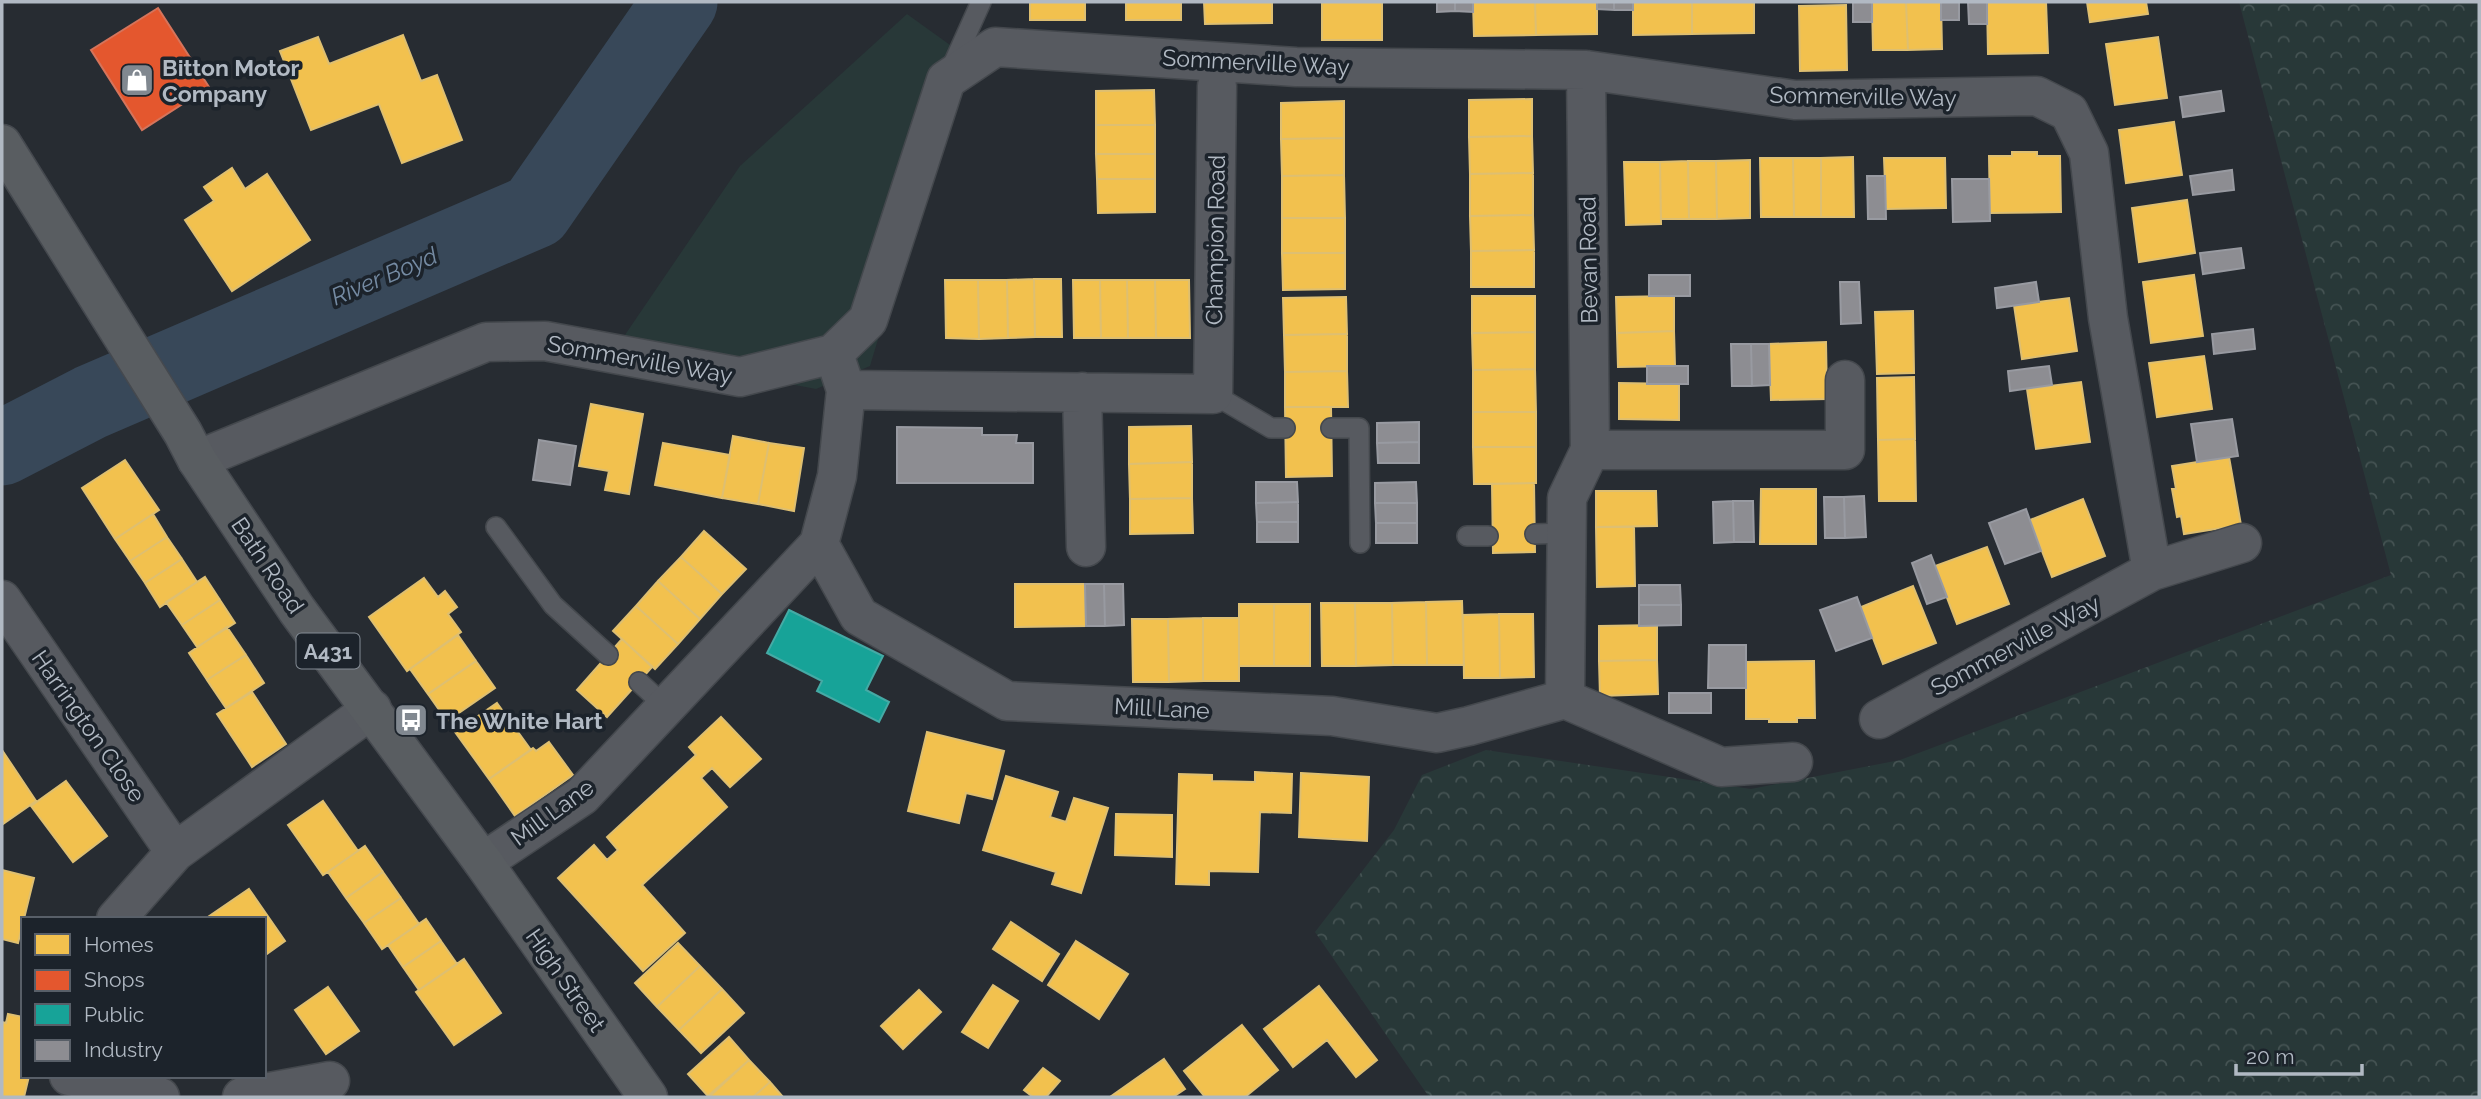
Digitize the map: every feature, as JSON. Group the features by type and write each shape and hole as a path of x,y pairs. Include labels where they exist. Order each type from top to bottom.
{"main road":[{"name":"A431","path":"2,144 190,446"},
{"name":"Bath Road","path":"190,446 297,610 483,862"},
{"name":"High Street","path":"483,862 648,1097"}],"street":[{"name":"Sommerville Way","path":"946,80 995,47 1296,66 1586,70 1795,100 2037,96 2069,112 2089,153 2108,318 2152,571"},
{"name":"Bevan Road","path":"1564,699 1550,534 1590,450 1586,70"},
{"path":"833,354 867,320 946,80"},
{"name":"Champion Road","path":"1213,394 1217,86"},
{"name":"Sommerville Way","path":"190,446 486,342 545,341 740,377 833,354"},
{"name":"Mill Lane","path":"483,862 582,796 819,544 837,476 846,390 833,354"},
{"path":"1590,450 1845,450 1845,380"},
{"path":"846,390 1213,394"},
{"path":"1082,392 1086,547"},
{"name":"Sommerville Way","path":"1879,719 2152,571 2242,543"},
{"name":"Mill Lane","path":"819,544 859,616 1007,701 1332,716 1437,733 1564,699"},
{"name":"Harrington Close","path":"2,600 175,852"},
{"path":"1564,699 1721,767 1793,762"},
{"path":"118,917 175,852 372,709"},
{"path":"64,1097 69,1078"},
{"path":"78,1078 160,1097"},
{"path":"242,1097 330,1081"}],"lane":[{"path":"946,80 981,2"},
{"path":"1213,394 1271,429 1285,428"},
{"path":"1331,428 1359,428 1360,543"},
{"path":"496,527 552,605 608,655"},
{"path":"1466,536 1488,536"},
{"path":"639,682 666,708"}],"green space":[{"path":"2239,2 2479,2 2479,1097 1429,1097 1315,932 1394,830 1422,775 1486,750 1751,789 1900,760 2391,575"},
{"path":"907,14 964,55 870,366 816,389 614,351 740,166"}],"building: Homes":[{"path":"1030,2 1085,2 1085,20 1030,20"},
{"path":"1126,2 1181,2 1181,20 1126,20"},
{"path":"1204,2 1272,2 1272,23 1205,24"},
{"path":"1322,2 1382,2 1382,40 1322,40"},
{"path":"1473,2 1535,2 1536,35 1474,36"},
{"path":"1535,2 1597,2 1597,34 1536,35"},
{"path":"1633,2 1692,2 1692,34 1633,35"},
{"path":"1692,2 1754,2 1754,33 1692,34"},
{"path":"1872,2 1906,2 1908,50 1873,50"},
{"path":"1906,2 1941,2 1942,49 1908,50"},
{"path":"1987,2 2046,2 2048,53 1988,54"},
{"path":"2087,2 2146,2 2148,14 2090,22"},
{"path":"1846,5 1847,70 1800,71 1799,6"},
{"path":"403,35 421,81 437,75 462,140 402,163 379,104 311,130 280,51 318,37 329,64"},
{"path":"2158,37 2167,98 2115,105 2106,44"},
{"path":"1154,90 1155,125 1096,125 1096,91"},
{"path":"1532,99 1532,136 1469,137 1469,100"},
{"path":"1344,101 1344,138 1281,139 1281,103"},
{"path":"2174,122 2182,175 2126,183 2119,130"},
{"path":"1096,125 1155,125 1155,154 1096,154"},
{"path":"1532,136 1533,173 1470,174 1469,137"},
{"path":"1344,138 1344,175 1282,176 1281,139"},
{"path":"2012,152 2060,156 2061,212 1990,213 1989,156 2012,156"},
{"path":"1096,154 1155,154 1155,179 1097,179"},
{"path":"1853,157 1854,217 1821,217 1821,158"},
{"path":"1760,158 1793,158 1794,217 1761,217"},
{"path":"1793,158 1821,158 1821,217 1794,217"},
{"path":"1884,158 1945,158 1946,208 1886,209"},
{"path":"1750,160 1750,218 1717,219 1716,161"},
{"path":"1688,161 1716,161 1717,219 1689,219"},
{"path":"1688,161 1689,219 1661,219 1660,162"},
{"path":"1624,162 1660,162 1661,224 1626,225"},
{"path":"232,168 245,189 267,174 310,240 232,291 185,220 214,201 204,187"},
{"path":"1533,173 1533,215 1470,216 1470,174"},
{"path":"1344,175 1345,218 1282,218 1282,176"},
{"path":"1097,179 1155,179 1155,212 1098,213"},
{"path":"2187,200 2195,253 2139,262 2132,208"},
{"path":"1533,215 1534,250 1471,251 1470,216"},
{"path":"1282,218 1345,218 1345,253 1282,253"},
{"path":"1534,250 1534,287 1471,287 1471,251"},
{"path":"1282,253 1345,253 1345,289 1283,290"},
{"path":"2194,275 2203,336 2151,343 2143,282"},
{"path":"1034,279 1035,337 1008,338 1007,280"},
{"path":"1034,279 1061,279 1062,337 1035,337"},
{"path":"945,280 978,280 979,339 946,338"},
{"path":"978,280 1007,280 1008,338 979,339"},
{"path":"1073,280 1100,280 1101,338 1074,338"},
{"path":"1100,280 1127,280 1128,338 1101,338"},
{"path":"1127,280 1155,280 1156,338 1128,338"},
{"path":"1155,280 1189,280 1190,338 1156,338"},
{"path":"1472,296 1535,296 1535,332 1472,333"},
{"path":"1674,296 1674,331 1617,333 1616,297"},
{"path":"1346,297 1347,334 1284,335 1283,298"},
{"path":"2069,298 2077,351 2022,359 2014,305"},
{"path":"1913,311 1914,373 1877,374 1875,312"},
{"path":"1674,331 1675,366 1618,367 1617,333"},
{"path":"1535,332 1535,369 1473,370 1472,333"},
{"path":"1347,334 1347,371 1285,372 1284,335"},
{"path":"1826,342 1827,399 1771,400 1769,344"},
{"path":"2204,356 2212,409 2157,417 2149,363"},
{"path":"1535,369 1536,412 1473,412 1473,370"},
{"path":"1347,371 1348,407 1285,407 1285,372"},
{"path":"1914,377 1915,439 1878,440 1877,378"},
{"path":"2081,382 2090,442 2036,449 2027,389"},
{"path":"1619,383 1679,384 1679,420 1619,419"},
{"path":"591,404 643,414 629,494 605,490 609,471 579,466"},
{"path":"1285,407 1331,407 1332,476 1286,477"},
{"path":"1473,412 1536,412 1536,447 1473,447"},
{"path":"1191,426 1192,462 1129,464 1129,427"},
{"path":"733,436 769,443 758,504 722,498"},
{"path":"1915,439 1916,501 1879,501 1878,440"},
{"path":"663,443 730,455 722,498 655,485"},
{"path":"769,443 804,448 794,511 758,504"},
{"path":"1473,447 1536,447 1536,483 1474,484"},
{"path":"2229,457 2241,525 2184,534 2181,516 2177,517 2172,489 2176,489 2172,466"},
{"path":"125,460 159,510 115,539 82,488"},
{"path":"1192,462 1192,498 1130,499 1129,464"},
{"path":"1534,483 1535,552 1493,553 1492,484"},
{"path":"1761,489 1816,489 1816,544 1760,544"},
{"path":"1596,491 1656,491 1657,526 1596,527"},
{"path":"1192,498 1193,533 1130,534 1130,499"},
{"path":"2083,499 2105,556 2052,577 2030,520"},
{"path":"153,514 167,537 130,561 115,539"},
{"path":"1596,527 1634,527 1635,586 1597,587"},
{"path":"704,531 746,569 722,594 681,557"},
{"path":"167,537 182,559 145,583 130,561"},
{"path":"1987,547 2009,604 1957,624 1935,566"},
{"path":"681,557 722,594 700,619 658,581"},
{"path":"182,559 197,582 160,607 145,583"},
{"path":"205,577 220,600 182,625 166,602"},
{"path":"424,578 438,597 445,591 457,607 448,614 461,632 407,671 369,617"},
{"path":"658,581 700,619 678,644 636,606"},
{"path":"1015,584 1085,584 1086,626 1015,627"},
{"path":"1913,586 1936,643 1883,664 1861,607"},
{"path":"220,600 235,623 197,647 182,625"},
{"path":"1462,601 1464,665 1427,665 1426,602"},
{"path":"1426,602 1427,665 1393,665 1392,603"},
{"path":"1321,603 1355,603 1356,666 1322,666"},
{"path":"1355,603 1392,603 1393,665 1356,666"},
{"path":"1239,604 1274,604 1274,666 1239,666"},
{"path":"1274,604 1310,604 1310,666 1274,666"},
{"path":"636,606 678,644 655,669 613,631"},
{"path":"1499,614 1533,614 1534,677 1500,678"},
{"path":"1499,614 1500,678 1464,678 1463,615"},
{"path":"1203,618 1203,681 1169,682 1168,619"},
{"path":"1203,618 1239,618 1239,681 1203,681"},
{"path":"1132,619 1168,619 1169,682 1133,682"},
{"path":"1657,625 1657,660 1599,661 1599,626"},
{"path":"227,627 246,655 207,680 189,653"},
{"path":"458,635 476,661 428,694 410,669"},
{"path":"622,639 652,667 607,717 577,690"},
{"path":"246,655 264,683 226,708 207,680"},
{"path":"1657,660 1658,694 1600,696 1599,661"},
{"path":"476,661 495,688 447,721 428,694"},
{"path":"1814,661 1815,718 1797,718 1797,722 1746,719 1746,662"},
{"path":"252,692 286,744 252,767 217,714"},
{"path":"497,703 531,750 489,779 455,732"},
{"path":"721,717 761,759 730,787 712,768 701,778 727,807 642,885 685,933 643,971 558,878 594,845 607,860 618,850 607,837 696,755 689,747"},
{"path":"927,732 1004,751 992,799 966,793 959,823 908,811"},
{"path":"549,742 573,775 515,816 489,779 533,748 536,751"},
{"path":"2,750 36,801 3,824 2,822"},
{"path":"1255,772 1292,774 1291,813 1260,812 1258,872 1209,871 1209,885 1176,884 1179,774 1212,775 1212,781 1255,782"},
{"path":"1301,773 1369,777 1367,841 1299,837"},
{"path":"1006,776 1058,792 1050,817 1066,822 1074,798 1108,808 1081,893 1052,884 1056,872 983,850"},
{"path":"66,781 107,836 73,862 31,806"},
{"path":"323,801 358,851 323,875 288,825"},
{"path":"1116,814 1172,815 1172,857 1115,855"},
{"path":"365,846 383,872 346,898 328,872"},
{"path":"2,870 34,878 24,917 21,917 18,943 2,939"},
{"path":"383,872 401,898 364,923 346,898"},
{"path":"249,889 285,941 266,955 266,917 208,917"},
{"path":"401,898 419,924 382,949 364,923"},
{"path":"426,919 441,941 403,967 388,945"},
{"path":"1011,922 1059,954 1042,981 993,949"},
{"path":"441,941 457,964 419,990 403,967"},
{"path":"1076,941 1128,974 1099,1019 1048,985"},
{"path":"678,943 700,966 657,1007 635,983"},
{"path":"464,959 501,1013 454,1045 416,992"},
{"path":"700,966 722,989 679,1030 657,1007"},
{"path":"993,985 1018,1001 988,1048 962,1032"},
{"path":"1319,986 1377,1060 1356,1077 1327,1040 1293,1067 1264,1029"},
{"path":"328,987 359,1031 326,1054 295,1010"},
{"path":"722,989 744,1013 701,1053 679,1030"},
{"path":"919,990 941,1012 903,1049 881,1026"},
{"path":"8,1014 21,1017 21,1078 29,1078 24,1097 2,1097 2,1022 6,1023"},
{"path":"1242,1025 1278,1070 1245,1097 1205,1097 1184,1071"},
{"path":"729,1037 749,1060 708,1096 688,1074"},
{"path":"1164,1059 1185,1089 1173,1097 1110,1097"},
{"path":"749,1060 770,1082 753,1097 709,1097"},
{"path":"1043,1068 1060,1081 1046,1097 1033,1097 1024,1090"},
{"path":"770,1082 783,1097 753,1097"}],"building: Shops":[{"path":"158,8 209,87 142,130 91,50"}],"building: Public":[{"path":"789,610 883,656 866,690 889,702 879,722 817,691 822,681 767,653"}],"building: Industry":[{"path":"1437,2 1455,2 1455,11 1437,12"},
{"path":"1455,2 1473,2 1473,12 1455,11"},
{"path":"1597,2 1614,2 1614,10 1597,9"},
{"path":"1614,2 1633,2 1633,10 1614,10"},
{"path":"1853,2 1872,2 1872,22 1853,22"},
{"path":"1941,2 1959,2 1959,20 1941,20"},
{"path":"1968,2 1987,2 1987,24 1969,24"},
{"path":"2221,91 2224,111 2183,117 2180,97"},
{"path":"2232,170 2234,190 2193,195 2190,176"},
{"path":"1867,176 1885,176 1886,219 1868,219"},
{"path":"1952,179 1989,179 1990,221 1953,222"},
{"path":"2241,248 2244,268 2203,274 2200,253"},
{"path":"1649,275 1690,275 1690,296 1649,296"},
{"path":"1840,282 1859,282 1861,323 1841,324"},
{"path":"2036,282 2039,302 1997,308 1995,288"},
{"path":"2253,329 2255,349 2214,354 2212,334"},
{"path":"1731,344 1751,344 1752,386 1732,386"},
{"path":"1751,344 1769,344 1770,385 1752,386"},
{"path":"1647,366 1688,366 1688,384 1647,384"},
{"path":"2049,366 2052,385 2010,391 2008,371"},
{"path":"2232,419 2238,456 2197,462 2191,424"},
{"path":"1419,422 1419,442 1377,443 1377,423"},
{"path":"897,427 982,428 982,435 1017,435 1016,443 1033,443 1033,483 897,483"},
{"path":"539,440 576,446 570,485 533,480"},
{"path":"1419,442 1419,463 1378,463 1377,443"},
{"path":"1256,482 1297,482 1298,502 1256,503"},
{"path":"1416,482 1417,503 1375,503 1375,483"},
{"path":"1864,496 1866,537 1845,538 1844,497"},
{"path":"1824,497 1844,497 1845,538 1825,538"},
{"path":"1733,501 1734,542 1714,543 1713,502"},
{"path":"1733,501 1753,501 1754,542 1734,542"},
{"path":"1298,502 1298,522 1257,522 1256,503"},
{"path":"1375,503 1417,503 1417,523 1376,523"},
{"path":"2026,509 2041,551 2005,564 1989,523"},
{"path":"1257,522 1298,522 1298,542 1257,542"},
{"path":"1376,523 1417,523 1417,543 1376,543"},
{"path":"1931,555 1947,597 1927,604 1912,563"},
{"path":"1085,584 1104,584 1105,626 1086,626"},
{"path":"1104,584 1123,584 1124,625 1105,626"},
{"path":"1639,585 1680,585 1681,605 1639,605"},
{"path":"1857,597 1872,638 1836,651 1820,610"},
{"path":"1639,605 1681,605 1681,625 1639,626"},
{"path":"1709,645 1746,645 1746,688 1708,688"},
{"path":"1669,693 1711,693 1711,713 1669,713"}],"waterway":[{"name":"River Boyd","path":"2,448 91,402 535,211 680,2"}],"place":[{"name":"Bitton Motor Company","path":"137,80"},
{"name":"The White Hart","path":"411,720"}]}
